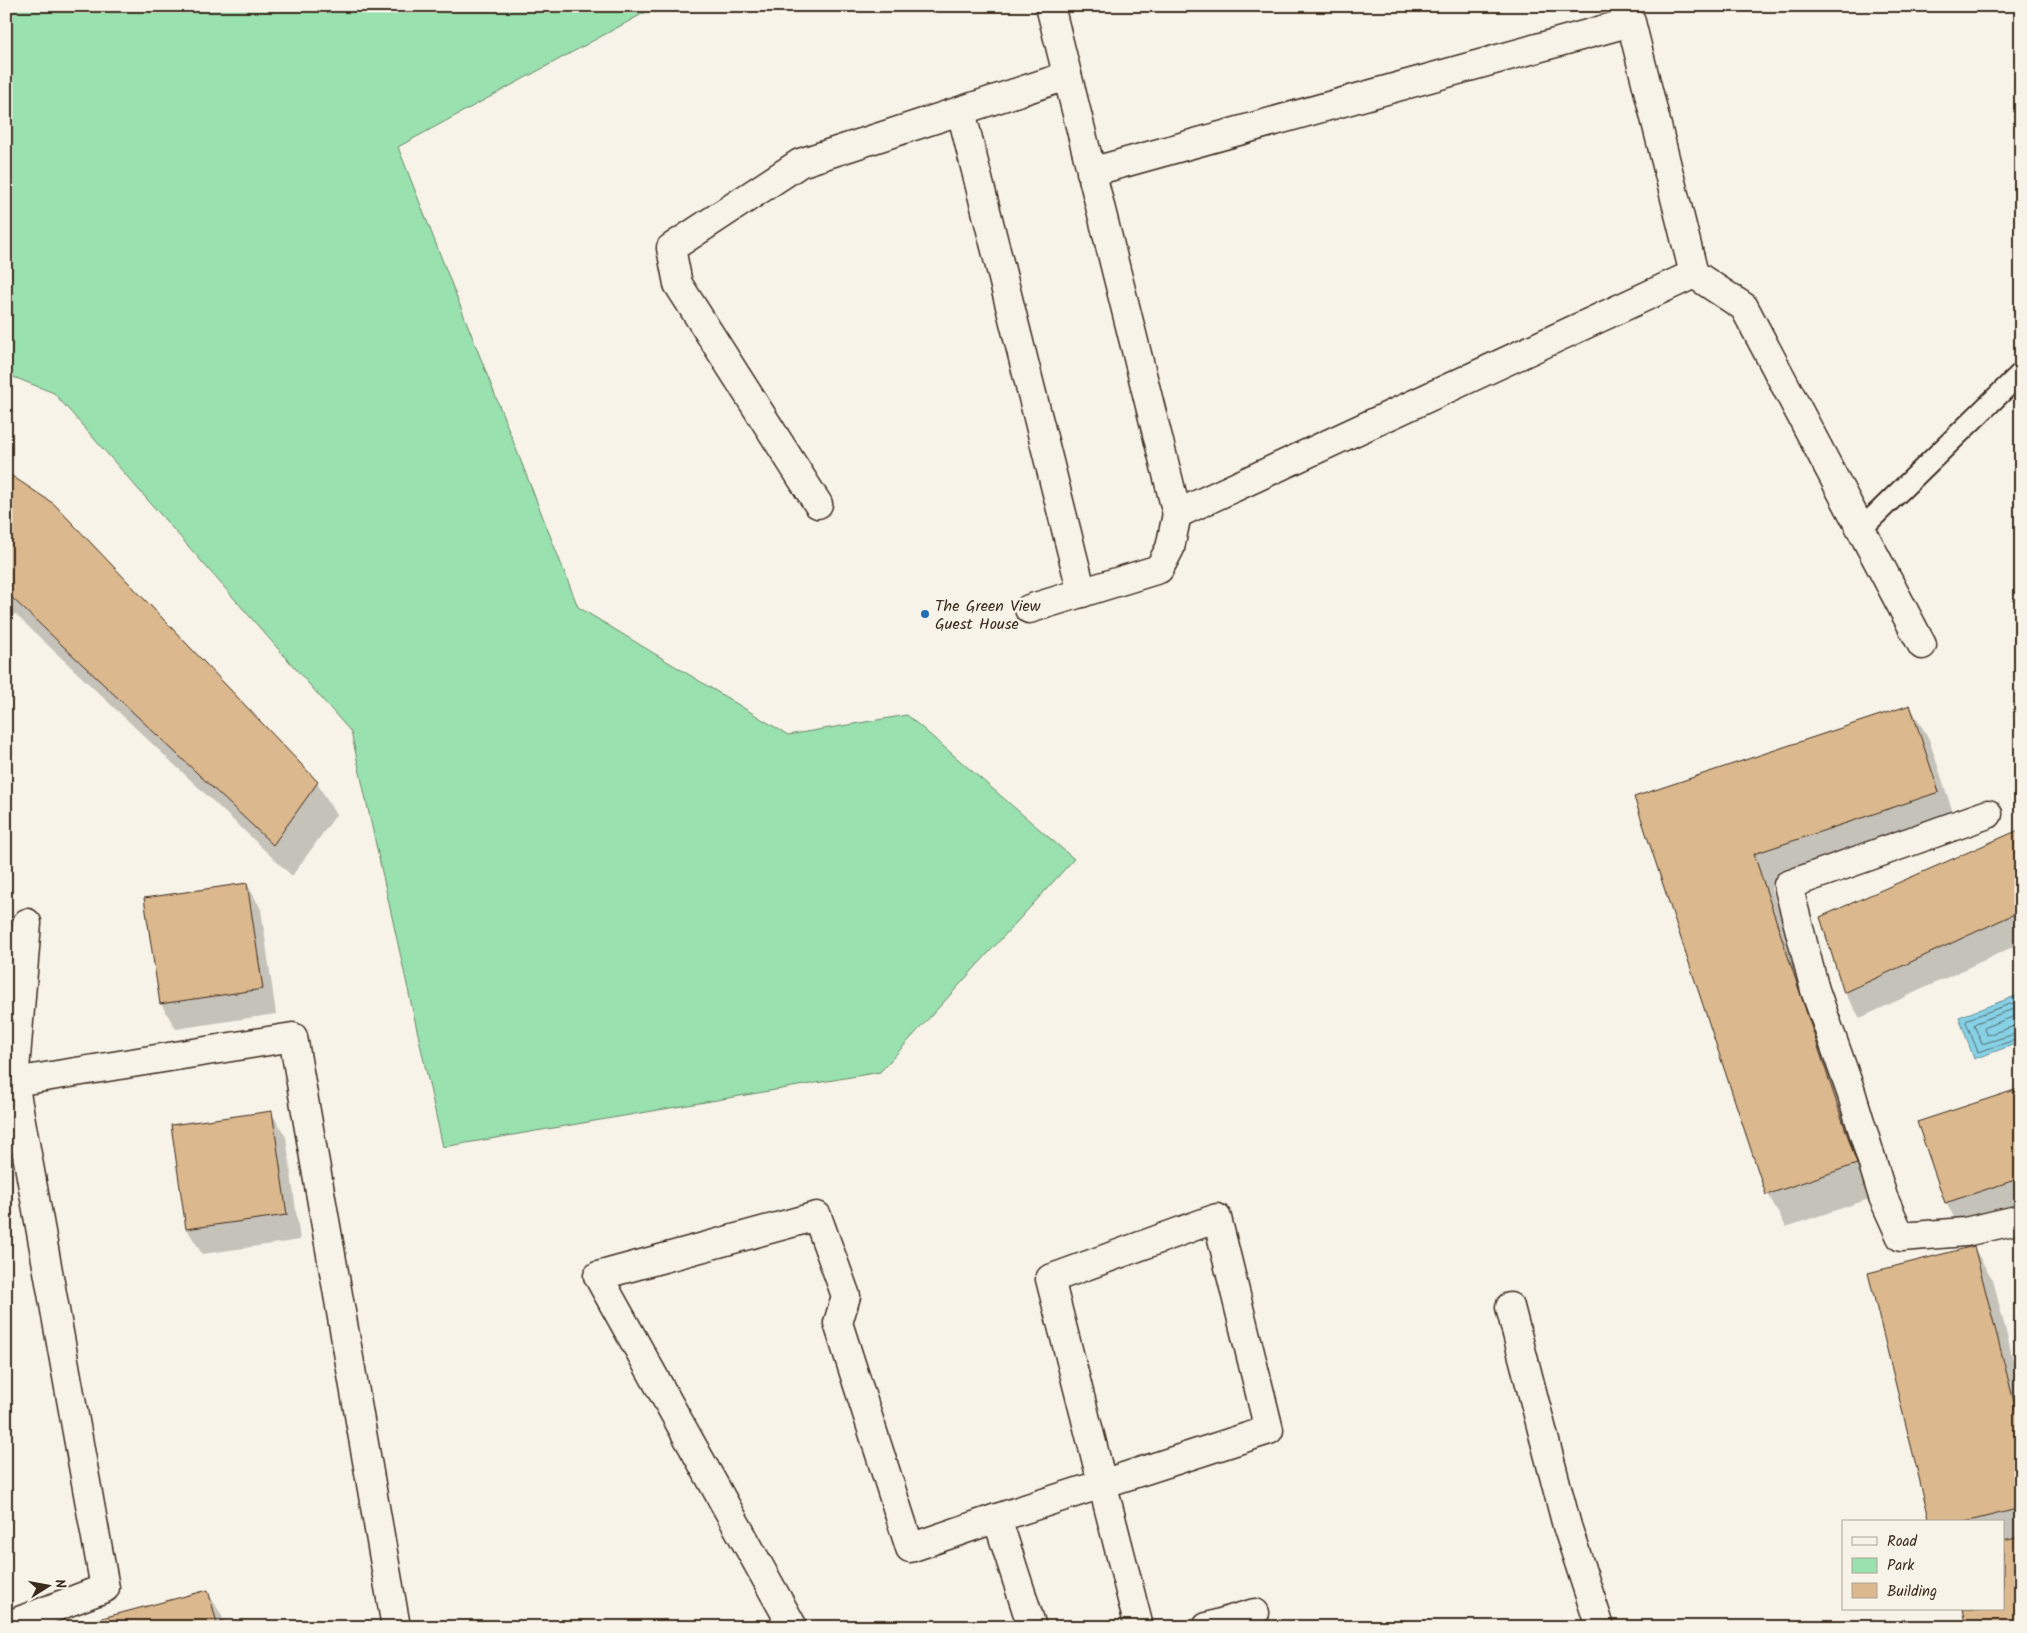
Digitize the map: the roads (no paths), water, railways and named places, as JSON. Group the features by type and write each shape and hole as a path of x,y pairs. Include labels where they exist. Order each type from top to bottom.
{"street":[{"path":"1029,609 1159,568 1170,548 1177,514 1050,6"},
{"path":"1091,172 1629,14 1694,274 1744,307 1922,645"},
{"path":"818,504 678,284 671,248 800,163 1067,76"},
{"path":"961,111 1082,592"},
{"path":"1177,514 1694,274"},
{"path":"1988,814 1788,886 1816,990 1851,1092 1882,1197 1901,1236 1965,1232 2020,1224"},
{"path":"6,1626 105,1588 10,1083 27,923"},
{"path":"10,1083 293,1037 396,1627"},
{"path":"793,1627 598,1276 817,1216 846,1296 838,1322 910,1548 1103,1482 1270,1430 1217,1218 1050,1279 1103,1482 1140,1627"},
{"path":"1510,1307 1567,1526 1600,1627"},
{"path":"996,1518 1032,1627"},
{"path":"1208,1627 1255,1612"}],"lane":[{"path":"1861,529 2021,373"}],"water":[{"path":"2021,994 2021,1042 1974,1059 1959,1017"}],"place":[{"name":"The Green View Guest House","path":"925,614"}]}
